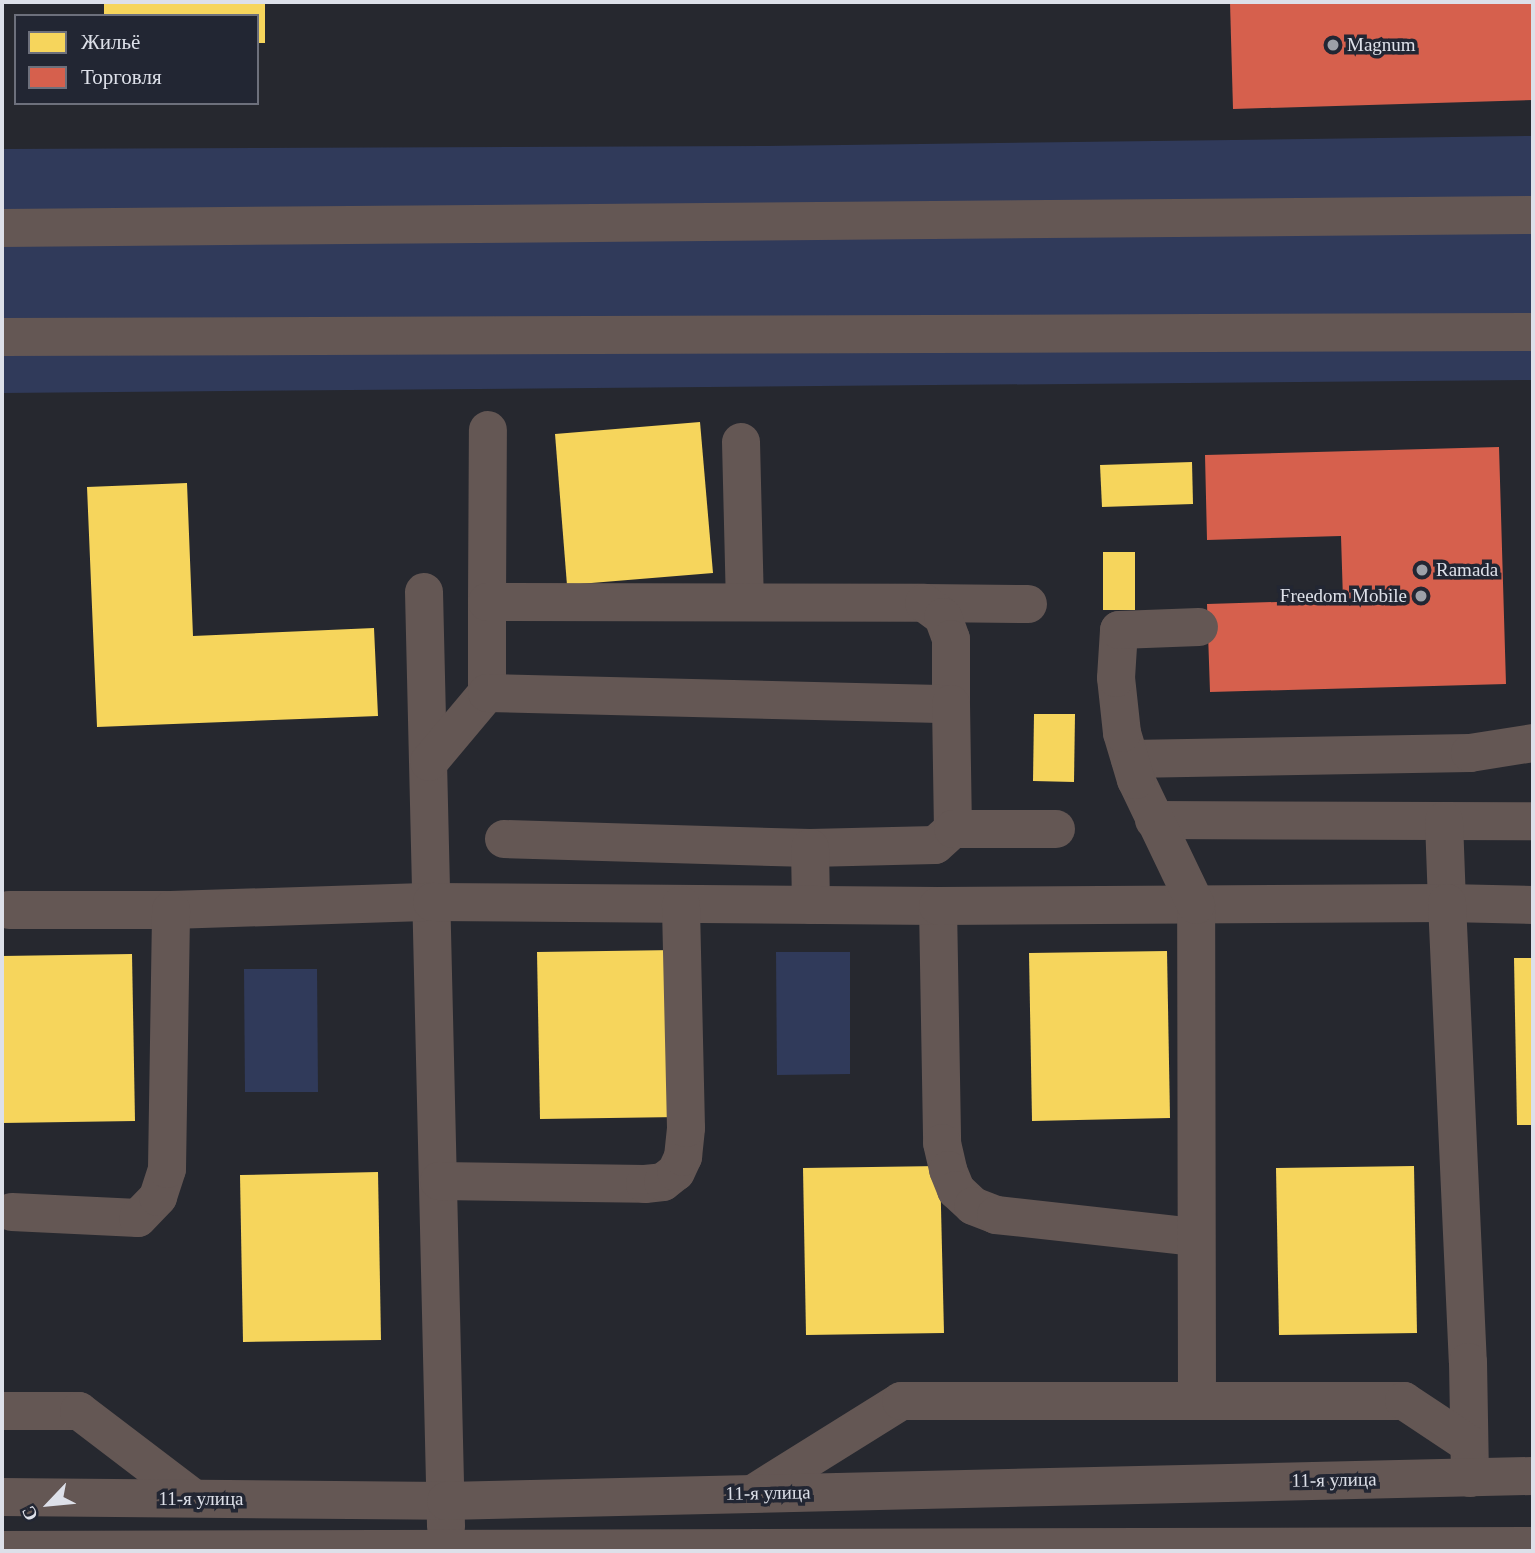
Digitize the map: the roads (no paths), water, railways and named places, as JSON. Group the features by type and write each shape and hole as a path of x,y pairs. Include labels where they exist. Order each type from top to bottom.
{"street":[{"path":"2,228 1533,215"},
{"path":"2,337 1533,332"},
{"path":"429,762 487,694 488,430"},
{"path":"741,442 745,601"},
{"path":"424,592 446,1550"},
{"path":"487,603 745,601 1028,604"},
{"path":"924,603 943,617 951,639 953,829"},
{"path":"1197,1401 1196,905 1154,820 1129,759 1122,733 1116,678 1119,630 1199,626"},
{"path":"487,694 951,704"},
{"path":"1129,759 1470,753 1533,743"},
{"path":"1154,820 1533,821"},
{"path":"1444,821 1469,1461"},
{"path":"504,839 810,848 935,845 953,829 1056,829"},
{"path":"810,848 811,905"},
{"path":"9,910 171,910 432,902 938,906 1447,903 1533,905"},
{"path":"439,1181 645,1184 663,1182 676,1172 683,1157 686,1128 681,905"},
{"path":"938,906 942,1143 956,1190 973,1206 996,1215 1196,1237"},
{"path":"12,1212 138,1218 158,1197 167,1169 171,910"},
{"path":"753,1494 901,1401 1404,1401 1469,1461"},
{"path":"2,1411 79,1411 193,1499"},
{"name":"11-я улица","path":"2,1497 446,1501 753,1494 1469,1461 1533,1476"},
{"path":"2,1550 1533,1546"}],"place":[{"name":"Magnum","path":"1333,45"},
{"name":"Ramada","path":"1422,570"},
{"name":"Freedom Mobile","path":"1421,596"}]}
